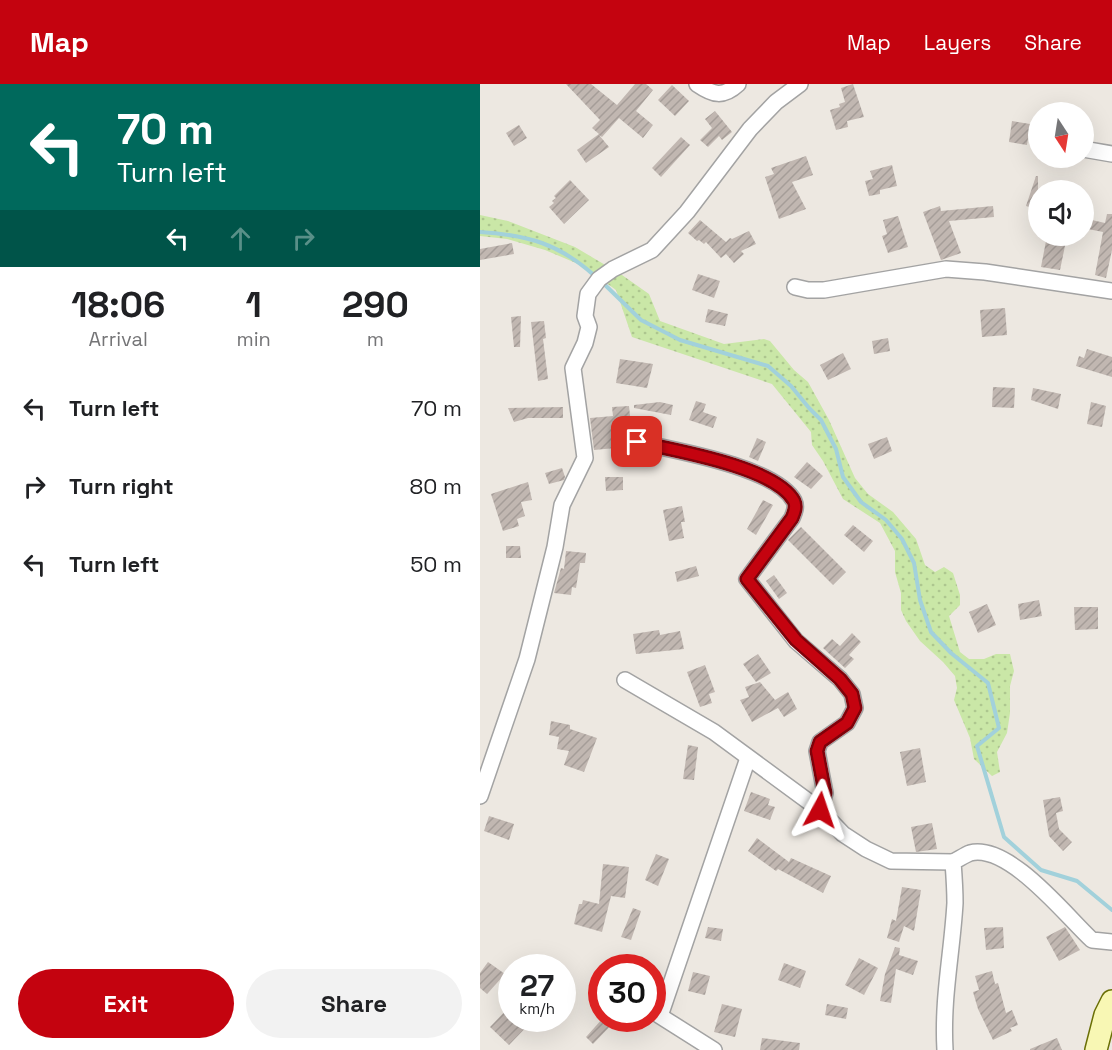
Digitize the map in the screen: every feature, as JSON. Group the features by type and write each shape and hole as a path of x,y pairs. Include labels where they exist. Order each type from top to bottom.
{"street":[{"path":"697,84 712,94 730,92 738,84"},
{"path":"480,796 527,659 555,547 562,505 585,458 573,368 585,344 589,327 585,316 588,294 599,279 613,269 652,250 687,212 750,129 776,102 800,84"},
{"path":"1094,151 1112,154"},
{"path":"795,287 824,290 946,269 985,272 1112,291"},
{"path":"637,442 700,456 748,470 781,487 794,501 796,509 792,518 747,579 796,640 840,679 852,694 855,708 847,723 820,742 817,751 825,793 820,810"},
{"path":"625,680 714,732 820,810 843,834 866,849 891,861 953,862 972,853 996,856 1037,883 1092,940 1112,942"},
{"path":"714,1050 660,1016 748,758"},
{"path":"945,1050 943,1019 945,988 955,900 953,862"},
{"path":"1096,1050 1105,1015 1112,1001"}],"green space":[{"path":"480,215 508,221 575,247 649,294 660,321 724,344 764,339 770,341 794,370 808,382 829,420 855,478 868,494 893,512 916,539 925,565 935,572 944,567 953,573 960,595 960,605 949,616 960,652 969,659 984,659 996,654 1010,654 1014,671 1010,686 1007,733 997,752 1000,772 992,776 974,759 970,738 954,700 957,688 955,676 920,641 906,621 901,610 901,593 895,572 895,551 880,523 843,499 812,445 811,432 772,384 632,337 616,290 583,266 545,250 507,239 480,236"}],"building":[{"path":"566,84 591,84 617,105 635,84 646,84 653,90 636,111 653,125 643,138 619,118 602,137 599,135 609,147 586,163 577,150 599,134 592,128 600,120"},
{"path":"853,84 864,117 847,121 848,127 836,130 830,110 840,107 839,104 845,102 841,88"},
{"path":"672,85 689,101 675,116 658,100"},
{"path":"715,111 732,132 722,140 719,136 708,147 700,140 712,128 705,119"},
{"path":"1012,121 1028,124 1027,145 1009,142"},
{"path":"519,125 527,138 514,146 506,133"},
{"path":"681,137 690,145 661,177 652,168"},
{"path":"806,156 813,175 792,182 806,209 779,219 765,177 774,174 771,168"},
{"path":"892,165 897,186 880,190 880,194 869,196 865,181 873,179 870,171"},
{"path":"570,180 589,200 564,224 549,207 554,203 552,201 556,198 554,196"},
{"path":"940,206 941,211 993,206 994,217 949,221 961,253 941,260 923,212"},
{"path":"1107,214 1112,214 1112,250 1106,278 1095,275 1103,232 1094,230 1094,220 1105,223"},
{"path":"898,216 908,247 888,253 882,236 887,234 883,220"},
{"path":"700,220 726,242 730,238 749,231 756,244 741,251 744,254 734,263 726,254 721,258 706,242 704,244 697,241 688,233"},
{"path":"512,243 514,254 480,260 480,249"},
{"path":"1045,246 1065,246 1060,270 1041,267"},
{"path":"698,274 720,281 714,298 692,290"},
{"path":"1005,308 1007,335 982,337 980,310"},
{"path":"708,309 728,314 725,326 705,322"},
{"path":"521,316 520,347 514,347 511,317"},
{"path":"544,321 546,338 543,339 548,379 538,381 531,322"},
{"path":"888,338 890,351 874,354 872,341"},
{"path":"1087,349 1112,357 1112,377 1076,366 1079,356 1084,358"},
{"path":"843,353 851,369 828,380 820,365"},
{"path":"620,359 653,364 647,388 616,383"},
{"path":"993,387 1015,388 1014,408 992,407"},
{"path":"1033,388 1061,394 1058,409 1031,400"},
{"path":"696,401 706,404 703,412 717,417 713,428 689,420"},
{"path":"660,402 673,405 671,415 634,408 634,405"},
{"path":"1091,402 1106,406 1102,427 1087,424"},
{"path":"629,406 632,434 625,440 626,447 594,450 590,418 613,416 612,407"},
{"path":"563,407 563,418 528,418 514,422 508,408"},
{"path":"887,437 892,451 874,459 868,444"},
{"path":"757,438 766,442 758,461 749,457"},
{"path":"807,462 823,476 811,489 794,477"},
{"path":"562,468 564,480 549,484 545,473"},
{"path":"605,477 623,477 623,490 606,491"},
{"path":"528,482 532,500 521,502 525,516 517,519 519,526 503,531 491,494"},
{"path":"763,500 773,505 756,535 747,529"},
{"path":"682,506 685,522 681,522 684,538 669,541 663,510"},
{"path":"853,525 873,541 864,552 844,535"},
{"path":"801,527 846,572 833,585 788,540"},
{"path":"506,546 520,546 521,558 506,558"},
{"path":"566,551 586,553 585,563 580,563 576,588 572,587 571,595 554,593 561,568 564,569"},
{"path":"696,566 699,576 677,582 675,572"},
{"path":"774,575 787,593 779,599 766,581"},
{"path":"1039,600 1042,616 1020,620 1018,604"},
{"path":"987,604 996,625 978,633 969,612"},
{"path":"1074,607 1098,607 1098,629 1075,630"},
{"path":"659,630 660,635 680,631 684,649 636,654 633,634"},
{"path":"852,633 861,642 849,655 854,659 845,668 823,648 832,639 840,646"},
{"path":"758,654 771,673 756,682 743,664"},
{"path":"705,665 715,692 709,694 712,703 700,707 687,672"},
{"path":"760,682 775,700 788,692 797,709 784,717 778,708 752,722 740,700 749,697 745,687"},
{"path":"551,721 570,725 570,729 597,738 584,772 564,765 569,751 557,749 559,737 549,735"},
{"path":"688,745 698,747 694,780 683,779"},
{"path":"920,748 926,782 907,786 900,752"},
{"path":"751,792 770,799 768,805 775,807 770,820 744,811"},
{"path":"1060,797 1063,811 1056,813 1059,829 1072,842 1063,851 1049,836 1043,800"},
{"path":"489,816 514,824 509,840 484,831"},
{"path":"932,823 937,849 916,852 911,827"},
{"path":"757,838 789,862 791,858 831,876 823,893 778,869 776,871 748,851"},
{"path":"656,854 669,859 658,886 645,880"},
{"path":"603,864 629,867 625,898 611,896 602,932 574,924 579,904 582,904 583,900 599,904"},
{"path":"902,887 921,890 914,931 904,926 899,942 887,938 892,919 896,921"},
{"path":"633,908 641,911 631,940 621,937"},
{"path":"708,927 723,929 721,941 705,938"},
{"path":"1003,927 1004,948 986,950 984,928"},
{"path":"1065,927 1080,950 1059,961 1046,937"},
{"path":"895,947 900,948 899,955 918,961 913,975 896,969 891,1003 880,1001 885,974"},
{"path":"859,958 878,968 864,995 845,985"},
{"path":"488,962 498,969 498,982 487,994 480,988 480,973"},
{"path":"784,963 806,971 800,988 778,980"},
{"path":"992,971 995,984 998,983 1006,1013 1012,1010 1018,1025 1010,1028 1012,1031 993,1040 978,1009 973,992 979,990 975,976"},
{"path":"693,972 710,976 705,995 688,991"},
{"path":"722,1004 742,1009 735,1037 714,1032"},
{"path":"827,1004 848,1008 846,1019 825,1015"},
{"path":"498,1019 498,1032 522,1032 509,1045 490,1027"},
{"path":"590,1032 605,1032 593,1044 586,1037"},
{"path":"762,1038 800,1043 799,1050 760,1050"},
{"path":"1057,1038 1062,1050 1030,1050 1030,1049"}],"waterway":[{"path":"480,232 497,233 542,243 569,256 596,277"},
{"path":"602,282 641,320 680,340 768,366 791,386 821,420 836,449 843,477 861,502 886,520 902,539 914,563 920,600 931,632 951,653 988,683 999,728 977,746 1004,837 1041,870 1077,881 1112,910"}],"route":[{"path":"637,442 700,456 748,470 781,487 794,501 796,509 792,518 747,579 776,618 796,640 840,679 852,694 855,708 847,723 820,742 817,751 825,793 820,810"}]}
